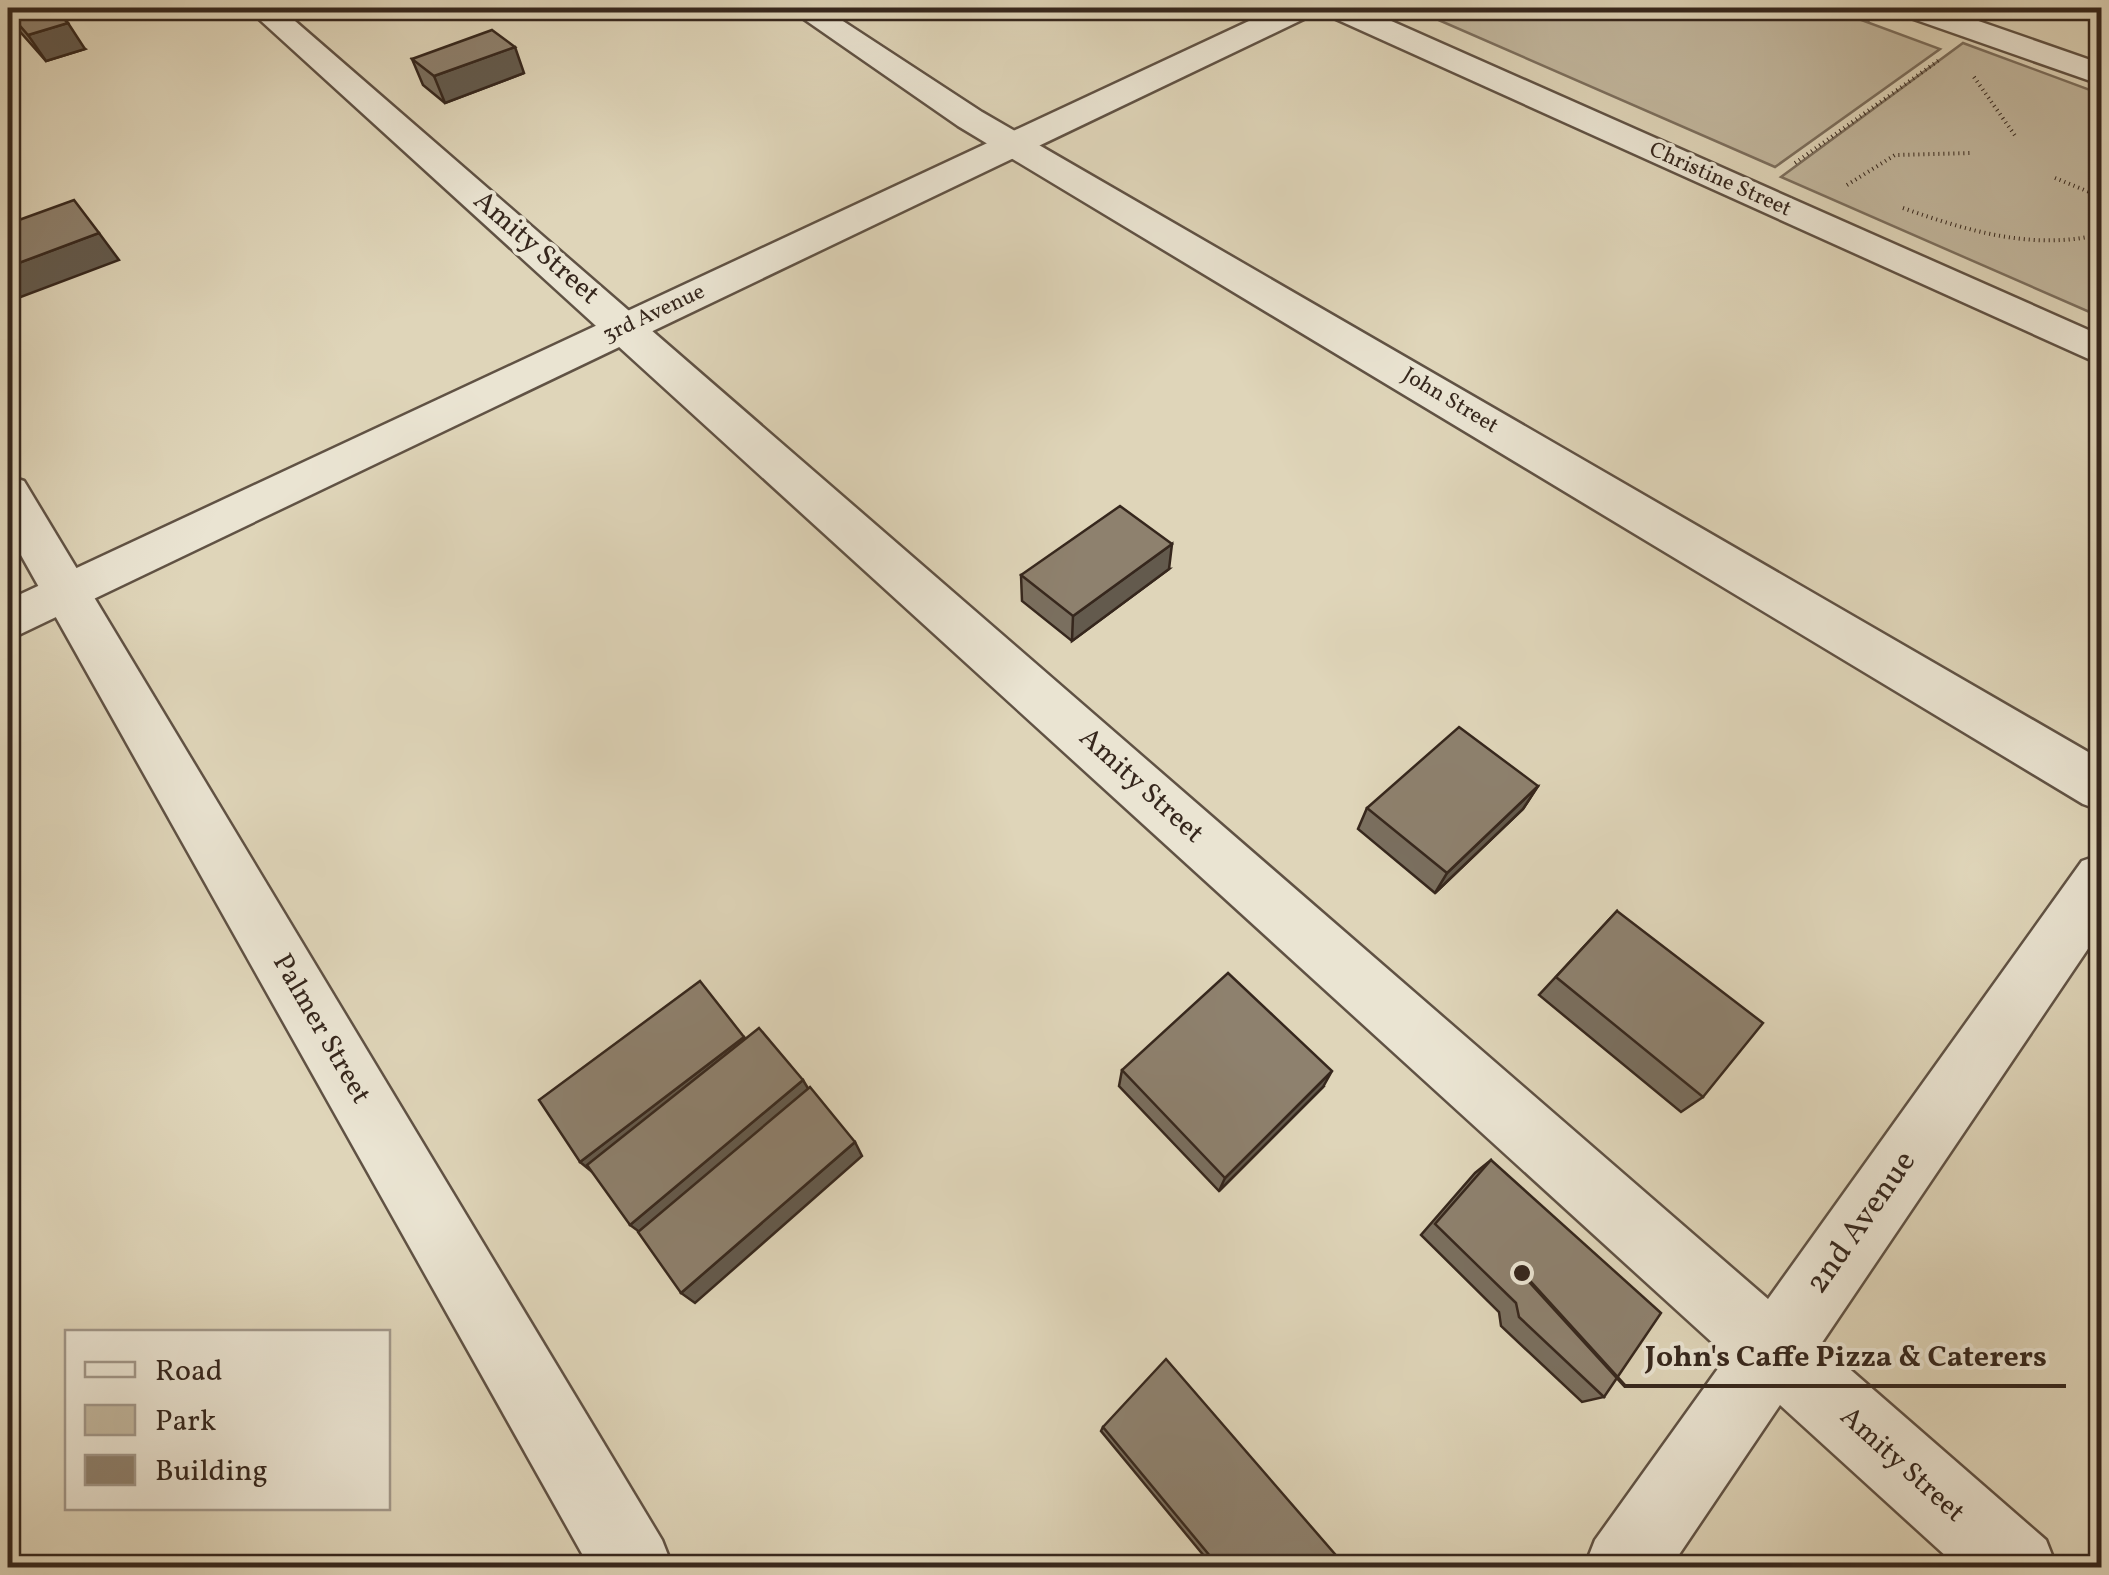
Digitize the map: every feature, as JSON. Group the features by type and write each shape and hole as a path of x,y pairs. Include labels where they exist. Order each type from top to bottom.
{"street":[{"name":"Amity Street","path":"262,8 626,327 2018,1568"},
{"name":"John Street","path":"802,8 970,120 1014,142 2102,788"},
{"name":"3rd Avenue","path":"8,621 1301,8"},
{"name":"Christine Street","path":"1338,8 2102,352"},
{"path":"1914,8 2102,74"},
{"name":"Palmer Street","path":"8,492 634,1568"},
{"name":"2nd Avenue","path":"1623,1568 2102,879"}],"path":[{"path":"1785,171 1950,52"},
{"path":"1969,72 2006,118 2016,138"},
{"path":"1860,191 1847,185 1896,155 1973,154"},
{"path":"1796,163 1812,170"},
{"path":"2055,178 2099,196"},
{"path":"1892,204 1956,225 2047,240 2102,234"}],"green space":[{"path":"1411,8 1829,8 1940,49 1775,167"},
{"path":"1963,43 2101,94 2101,317 1781,177"}],"building":[{"path":"8,8 53,8 68,23 28,35"},
{"path":"492,30 515,47 434,76 412,59"},
{"path":"74,200 99,233 8,267 8,224"},
{"path":"1120,506 1172,544 1073,616 1021,575"},
{"path":"1459,727 1538,786 1447,873 1367,808"},
{"path":"1617,911 1763,1023 1703,1097 1556,977"},
{"path":"1228,973 1332,1071 1225,1178 1122,1070"},
{"path":"700,981 744,1037 580,1162 539,1100"},
{"path":"759,1028 803,1080 630,1225 587,1165"},
{"path":"810,1087 855,1142 681,1293 638,1232"},
{"path":"1491,1160 1661,1313 1604,1397 1519,1317 1516,1303 1435,1224"},
{"path":"1166,1359 1347,1568 1220,1568 1103,1427"}],"place":[{"name":"John's Caffe Pizza & Caterers","path":"1522,1273"}]}
